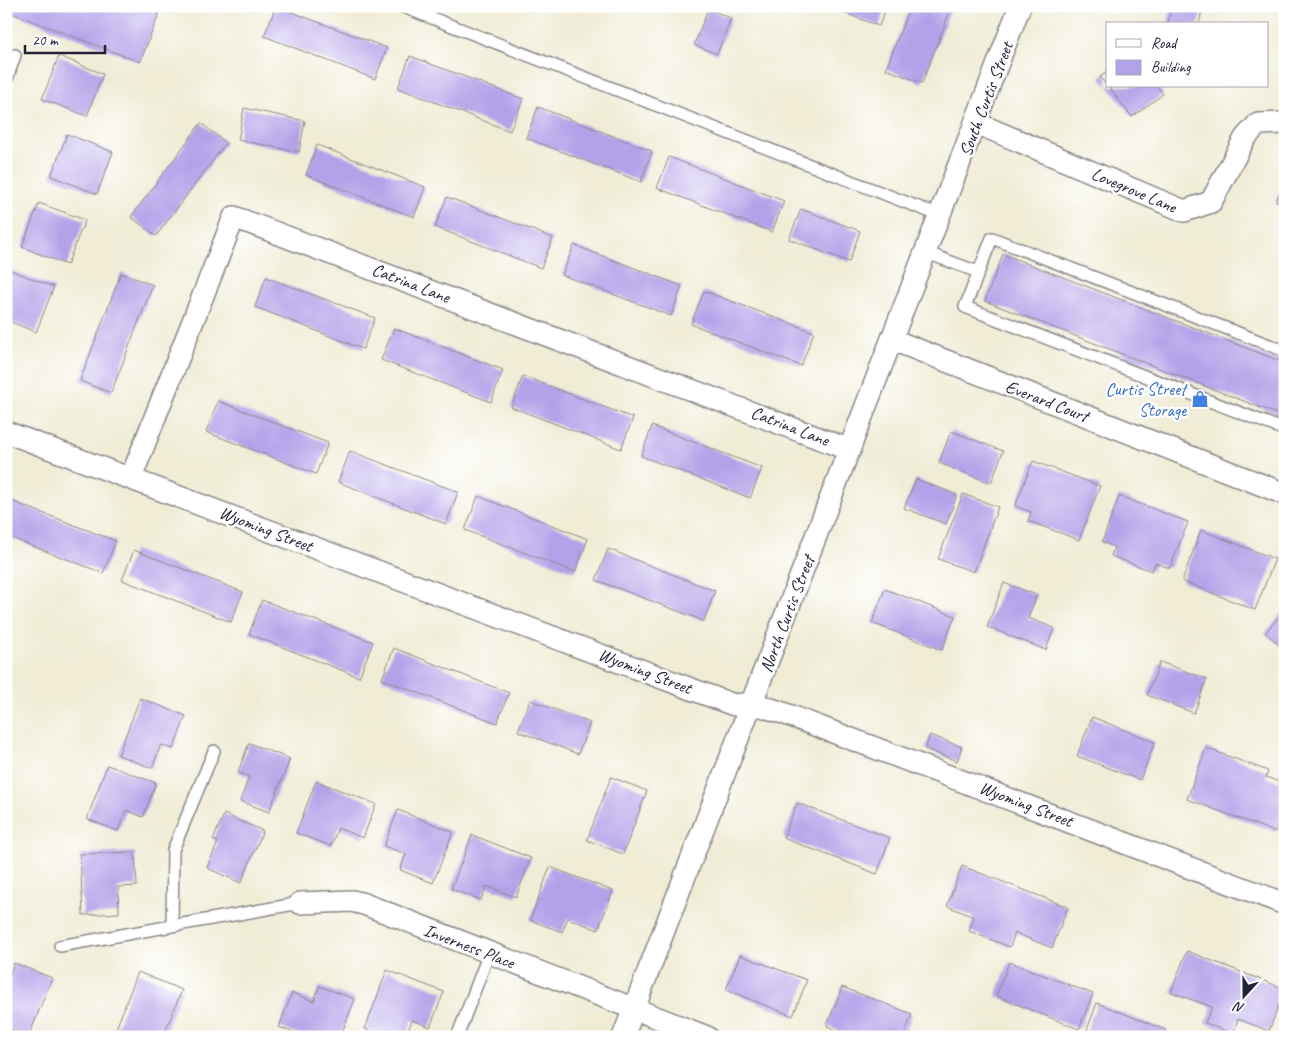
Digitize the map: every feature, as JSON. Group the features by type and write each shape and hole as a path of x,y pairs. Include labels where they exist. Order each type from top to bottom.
{"street":[{"name":"South Curtis Street","path":"951,191 1020,6"},
{"name":"Lovegrove Lane","path":"976,123 1184,211 1211,202 1245,138 1258,124 1285,122"},
{"name":"North Curtis Street","path":"623,1037 951,191"},
{"name":"Catrina Lane","path":"131,478 234,217 850,450"},
{"name":"Everard Court","path":"893,340 1285,494"},
{"name":"Wyoming Street","path":"6,432 734,705 753,703 1285,904"},
{"name":"Inverness Place","path":"300,903 352,901 707,1037"}],"lane":[{"path":"401,6 941,216"},
{"path":"6,82 15,55"},
{"path":"1285,351 992,238 965,307 1285,430"},
{"path":"927,253 978,272"},
{"path":"172,926 173,850 214,751"},
{"path":"60,946 300,903"},
{"path":"456,1037 489,953"}],"building":[{"path":"6,6 162,6 140,62 6,11"},
{"path":"276,6 387,48 375,79 264,36"},
{"path":"835,6 887,6 879,26 834,9"},
{"path":"910,6 952,6 922,83 886,69"},
{"path":"1171,6 1202,10 1199,22 1168,22"},
{"path":"708,9 731,18 717,54 694,45"},
{"path":"59,56 103,74 87,116 42,99"},
{"path":"410,56 523,99 510,131 398,88"},
{"path":"1106,73 1106,85 1100,77"},
{"path":"1110,88 1158,88 1163,94 1132,117"},
{"path":"538,107 652,151 641,182 526,138"},
{"path":"244,108 305,121 299,152 238,140"},
{"path":"201,123 226,143 156,236 131,217"},
{"path":"67,134 113,152 97,194 51,176"},
{"path":"317,145 425,187 414,217 306,175"},
{"path":"669,157 784,201 772,232 657,188"},
{"path":"1285,179 1285,204 1276,201"},
{"path":"447,197 553,238 541,268 435,227"},
{"path":"39,203 85,220 67,265 22,247"},
{"path":"801,209 860,231 849,262 789,239"},
{"path":"574,245 682,286 671,316 562,275"},
{"path":"1003,254 1285,363 1285,417 985,301"},
{"path":"10,270 54,287 36,332 6,320 6,279"},
{"path":"121,273 153,285 111,393 80,381"},
{"path":"266,277 375,318 363,349 255,307"},
{"path":"704,291 814,332 801,366 691,324"},
{"path":"394,328 503,370 491,402 381,360"},
{"path":"523,376 633,418 621,449 511,407"},
{"path":"218,401 328,443 316,474 206,432"},
{"path":"652,426 762,468 750,498 641,456"},
{"path":"951,431 1003,451 991,483 939,463"},
{"path":"350,451 458,492 446,524 338,482"},
{"path":"1033,461 1100,486 1079,540 1028,521 1031,512 1015,506"},
{"path":"916,479 957,495 946,524 904,508"},
{"path":"963,494 998,507 974,572 938,559"},
{"path":"478,496 588,539 575,572 465,530"},
{"path":"1119,496 1188,522 1170,568 1155,563 1152,571 1111,556 1114,547 1102,542"},
{"path":"6,499 116,541 103,573 6,536"},
{"path":"1201,530 1275,559 1255,610 1182,581"},
{"path":"608,549 715,591 704,621 596,580"},
{"path":"134,550 243,592 231,622 122,580"},
{"path":"1004,583 1037,595 1028,618 1054,628 1046,650 987,627"},
{"path":"885,589 955,616 942,650 872,623"},
{"path":"262,600 373,642 359,677 249,634"},
{"path":"1285,609 1285,649 1265,633"},
{"path":"394,648 509,693 497,723 382,679"},
{"path":"1160,662 1207,679 1194,713 1147,695"},
{"path":"140,698 186,716 173,749 161,745 152,768 118,755"},
{"path":"530,700 590,723 578,754 518,731"},
{"path":"1092,717 1155,742 1140,780 1077,756"},
{"path":"930,735 962,747 957,761 925,749"},
{"path":"249,743 290,759 269,812 240,801 249,777 238,772"},
{"path":"1206,748 1268,771 1266,777 1285,784 1285,806 1275,832 1187,799"},
{"path":"107,765 156,783 143,817 126,810 118,831 87,819"},
{"path":"611,777 647,791 623,854 587,840"},
{"path":"316,781 376,804 363,838 338,828 331,846 296,833"},
{"path":"797,803 890,838 877,874 783,838"},
{"path":"398,810 453,832 433,883 400,870 406,854 384,846"},
{"path":"224,814 263,831 241,883 207,868 218,842 213,840"},
{"path":"472,835 531,858 516,897 486,886 481,900 451,889"},
{"path":"135,852 137,886 118,887 119,913 83,915 80,854"},
{"path":"962,866 1068,907 1052,948 1015,933 1010,947 969,931 974,917 947,906"},
{"path":"550,867 613,891 598,930 568,918 562,932 530,920"},
{"path":"1187,951 1285,989 1269,1031 1238,1019 1233,1034 1205,1023 1212,1007 1171,992"},
{"path":"740,955 807,980 793,1016 726,990"},
{"path":"1009,962 1093,994 1079,1029 996,996"},
{"path":"14,963 52,978 29,1036 6,1027 6,983"},
{"path":"387,970 444,992 430,1027 412,1020 406,1037 384,1037 365,1029"},
{"path":"138,972 182,990 163,1037 120,1037 114,1034"},
{"path":"319,986 355,999 340,1037 305,1037 279,1027 292,993 314,1001"},
{"path":"842,987 912,1014 904,1037 854,1037 827,1026"},
{"path":"1097,1003 1166,1030 1164,1037 1090,1037 1085,1035"},
{"path":"520,1032 530,1037 518,1037"}],"place":[{"name":"Curtis Street Storage","path":"1200,399"}]}
